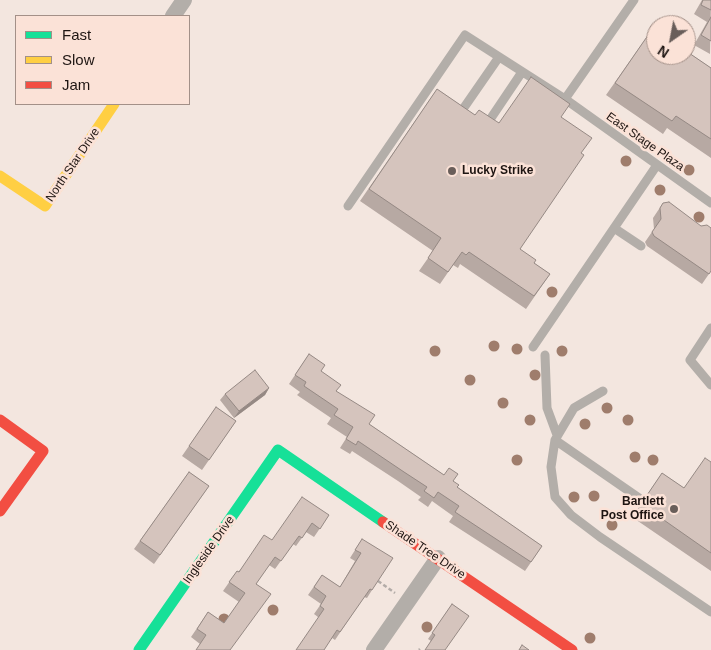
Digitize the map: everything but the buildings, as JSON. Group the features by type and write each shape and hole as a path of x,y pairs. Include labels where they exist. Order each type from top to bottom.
{"street":[{"path":"174,15 184,0"},
{"name":"North Star Drive","path":"0,176 45,206 113,105"},
{"path":"0,420 43,451 0,511"},
{"name":"Shade Tree Drive","path":"278,450 572,650"},
{"name":"Ingleside Drive","path":"139,650 278,450"},
{"path":"374,650 438,558"}],"lane":[{"path":"566,99 634,0"},
{"name":"East Stage Plaza","path":"348,206 433,90 465,35 566,99 711,203"},
{"path":"498,57 460,107 487,124 522,72"},
{"path":"533,347 657,165"},
{"path":"614,228 640,246"},
{"path":"711,328 690,360 711,385"},
{"path":"545,355 547,408 556,438 639,498"},
{"path":"603,391 574,408 556,438 551,467 552,486 555,497 600,537 711,612"}],"path":[{"path":"378,581 396,593"}],"traffic: fast":[{"path":"139,650 278,450 383,522"}],"traffic: slow":[{"path":"0,176 45,206 113,105"}],"traffic: jam":[{"path":"0,420 43,451 0,511"},
{"path":"383,522 572,650"}],"place":[{"name":"Lucky Strike","path":"452,171"},
{"name":"Bartlett Post Office","path":"674,509"}]}
